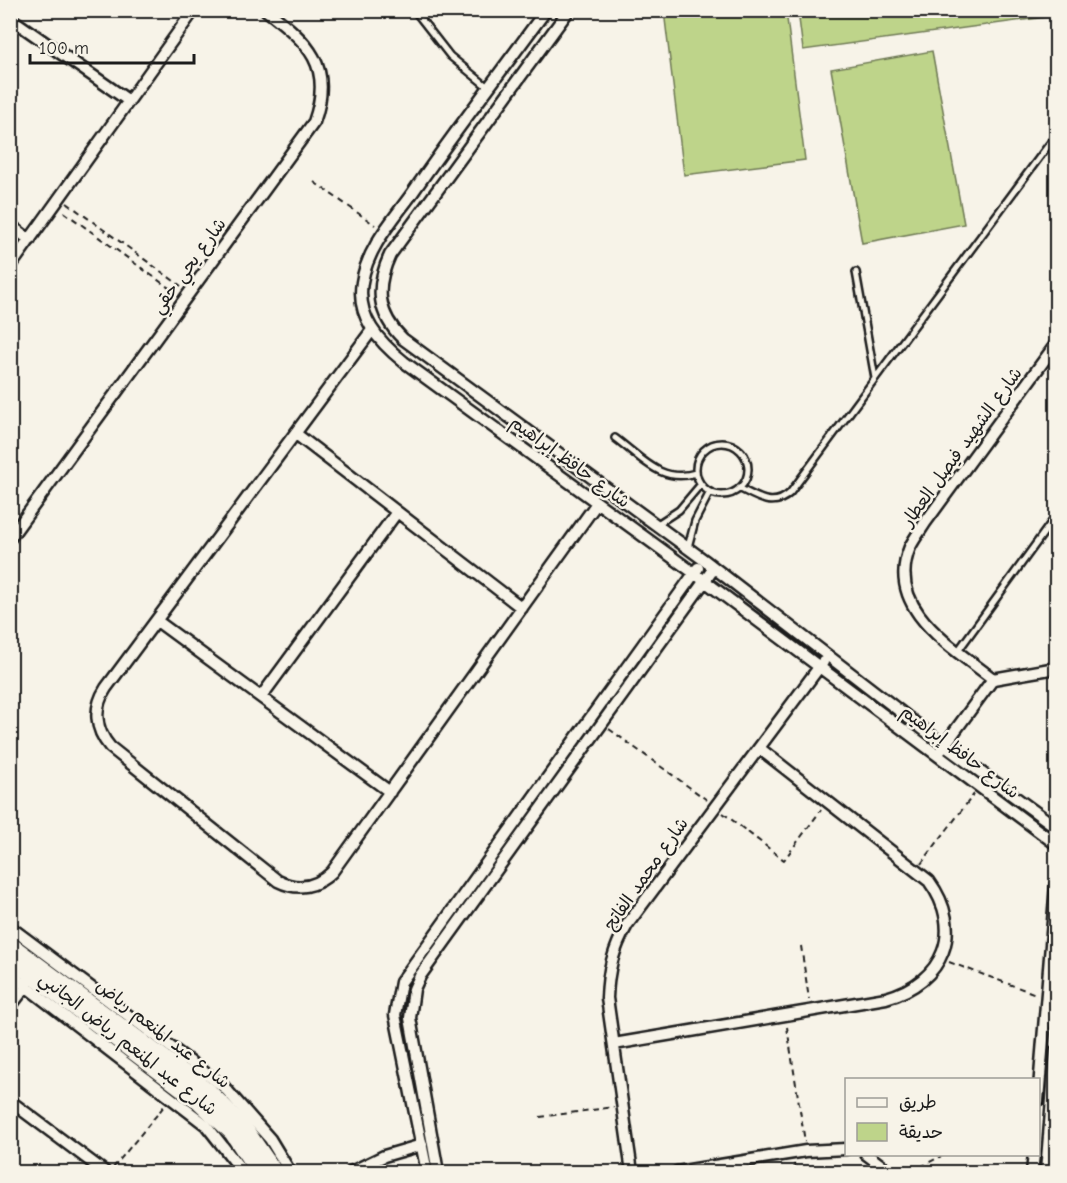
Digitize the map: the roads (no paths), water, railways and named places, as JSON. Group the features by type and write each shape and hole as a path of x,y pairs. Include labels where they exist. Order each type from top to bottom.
{"street":[{"path":"10,267 194,10"},
{"name":"شارع يحي حقي","path":"10,538 314,122 321,104 322,84 318,64 309,47 296,33 266,10"},
{"name":"شارع حافظ إبراهيم","path":"546,10 427,171 385,232 366,265 361,283 362,302 372,330 390,351 705,581 1056,844"},
{"name":"شارع حافظ إبراهيم","path":"569,10 390,255 380,283 380,298 383,313 391,327 403,339 704,560 945,746 1056,827"},
{"path":"10,18 129,101"},
{"path":"427,171 443,182"},
{"path":"10,225 30,240"},
{"path":"372,330 102,695 97,710 101,734 110,747 278,881 292,887 307,887 327,877 597,503"},
{"name":"شارع الشهيد فيصل العطار","path":"993,679 927,628 911,604 905,576 910,548 925,523 1056,344"},
{"path":"483,419 494,406"},
{"path":"296,434 522,608"},
{"path":"261,697 398,512"},
{"path":"427,1173 395,1004 400,982 704,560"},
{"path":"438,1173 410,1017 414,989 426,968 714,568"},
{"path":"157,621 390,792"},
{"name":"شارع محمد الفاتح","path":"632,1173 608,999 608,972 615,947 627,925 828,655"},
{"path":"937,756 993,679 1056,668"},
{"path":"614,1044 903,994 931,974 940,959 946,943 945,910 934,888 916,870 759,748"},
{"path":"1040,1078 1056,885"},
{"name":"شارع عبد المنعم رياض الجانبي","path":"10,927 38,971 171,1097 206,1125 243,1173"},
{"name":"شارع عبد المنعم رياض","path":"10,944 38,971 198,1101 232,1133 258,1173"},
{"name":"شارع عبد المنعم رياض","path":"10,959 38,971 194,1071 242,1124 275,1173"},
{"path":"416,960 426,968"},
{"path":"10,1007 38,971"},
{"name":"شارع عبد المنعم رياض الجانبي","path":"10,974 38,971"},
{"path":"1046,1173 1056,1051"},
{"name":"شارع عبد المنعم رياض الجانبي","path":"194,1071 249,1111 270,1138 290,1173"},
{"path":"10,1101 107,1173"},
{"path":"414,1106 425,1104"},
{"path":"351,1173 374,1161 422,1145"},
{"path":"677,1173 806,1151 845,1149"},
{"path":"867,1156 890,1173"},
{"path":"1032,1173 1034,1156"}],"lane":[{"path":"414,10 450,56 489,88"},
{"path":"739,488 764,501 776,501 787,496 1056,135"},
{"path":"856,272 875,378"},
{"path":"615,438 663,474 681,477 696,473"},
{"path":"721,444 733,446 743,454 747,466 746,478 739,488 722,495 710,492 701,484 696,473 698,460 709,447 721,444"},
{"path":"655,525 679,510 701,484"},
{"path":"688,549 695,520 710,492"},
{"path":"958,651 1056,516"}]}
